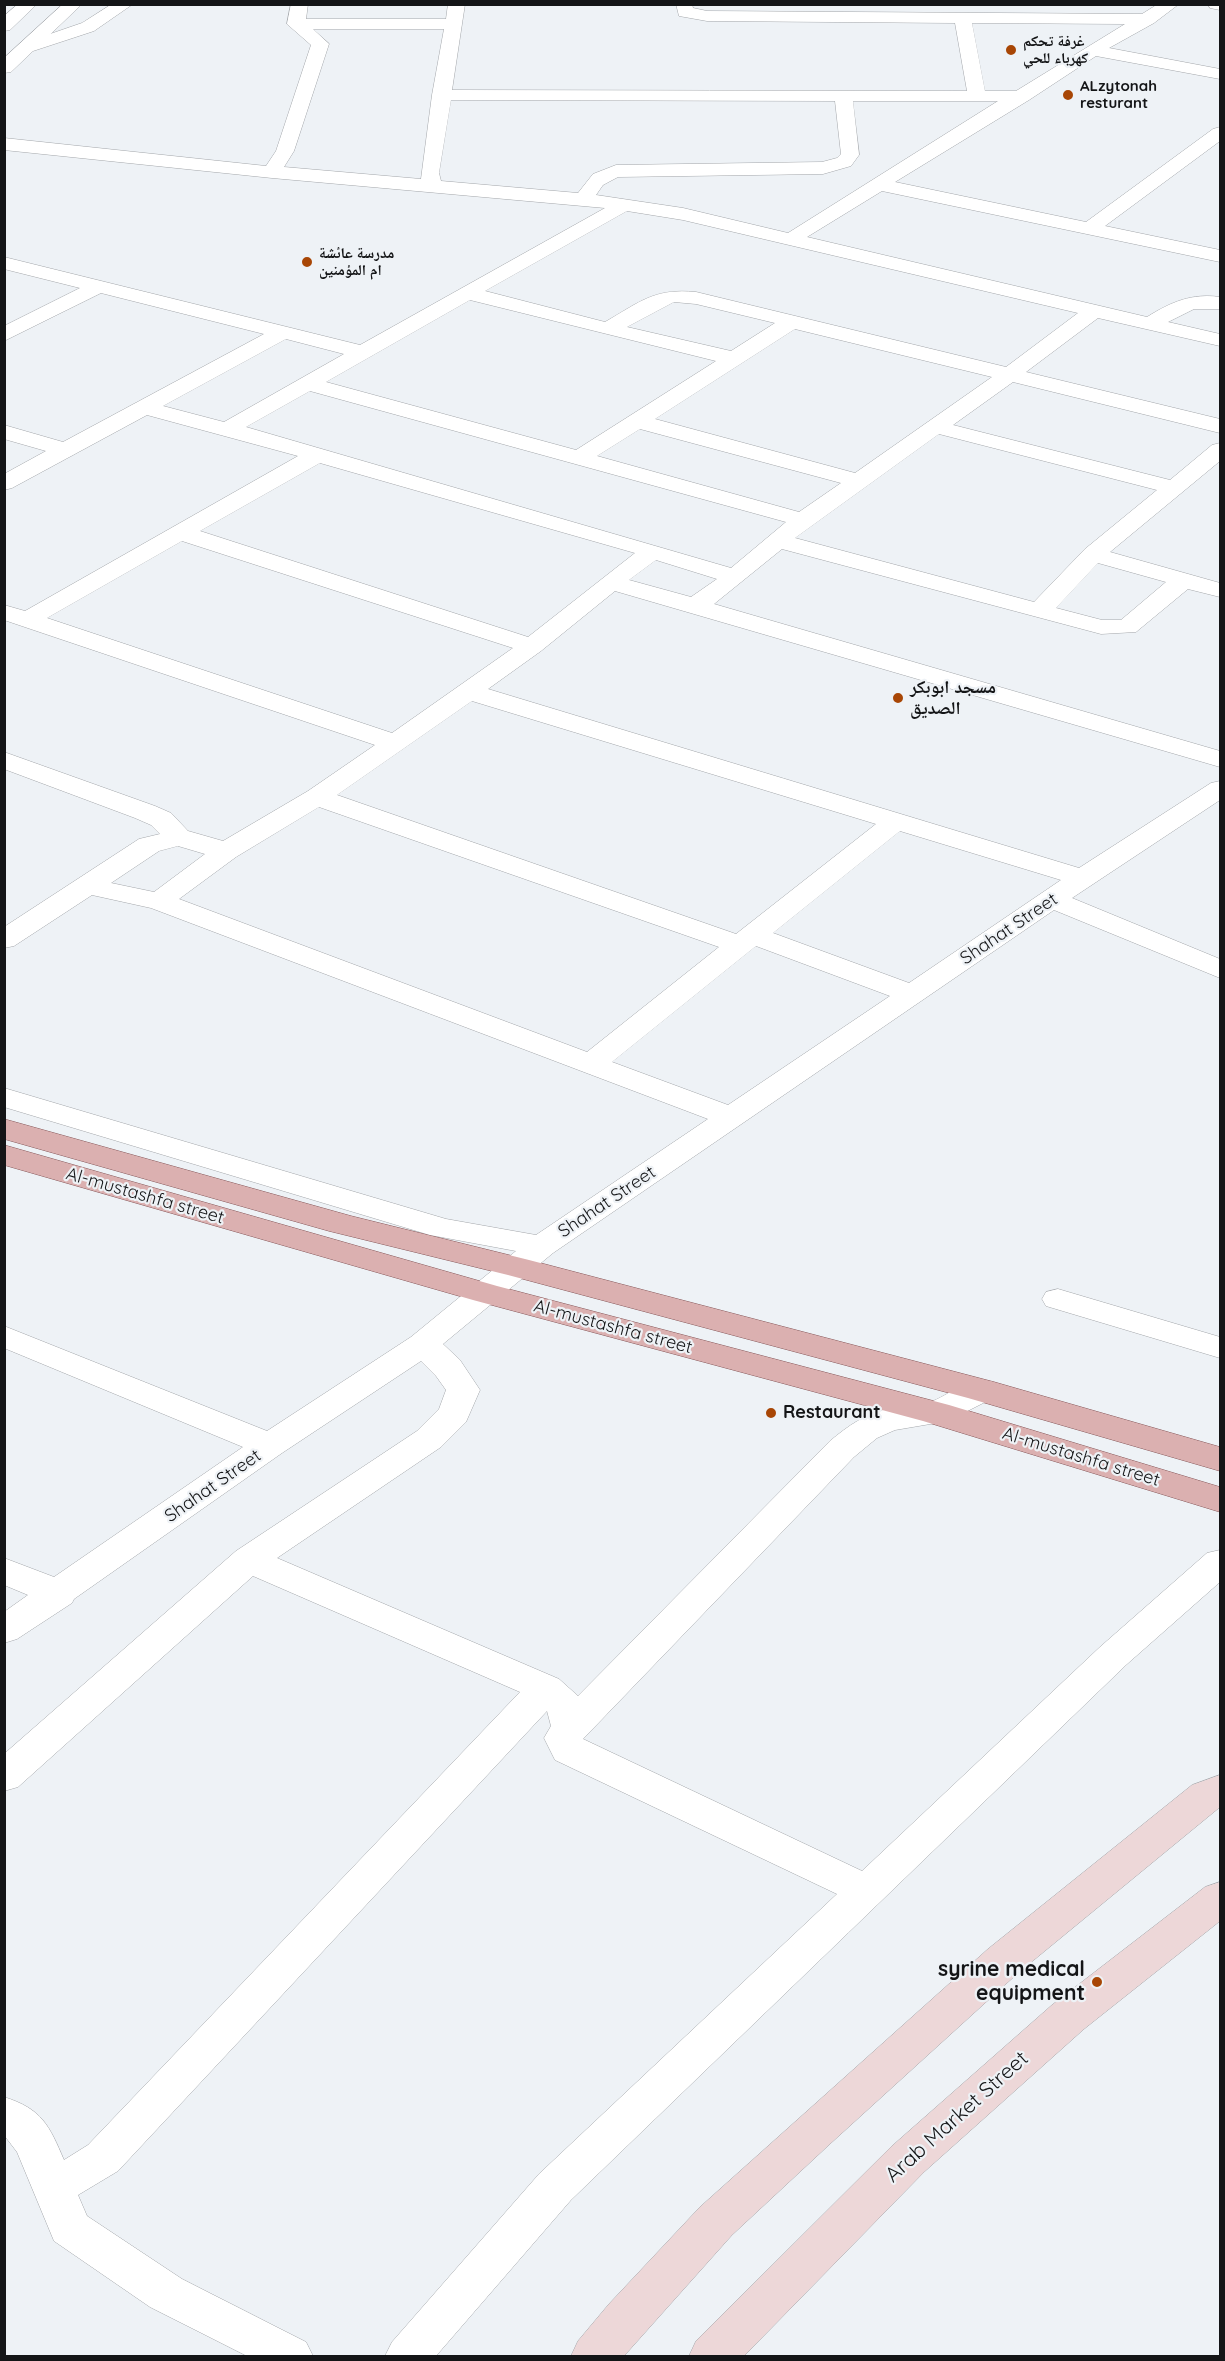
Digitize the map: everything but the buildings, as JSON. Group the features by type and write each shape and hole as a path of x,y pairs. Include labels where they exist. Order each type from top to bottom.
{"main road":[{"name":"Al-mustashfa street","path":"4,1129 341,1224 530,1257 1221,1459"},
{"name":"Al-mustashfa street","path":"4,1155 485,1293 936,1413 1221,1500"},
{"path":"595,2356 626,2318 732,2205 1003,1961 1157,1835 1207,1796 1221,1790"},
{"name":"Arab Market Street","path":"712,2356 908,2159 1068,2017 1221,1898"}],"street":[{"path":"4,26 28,4"},
{"path":"4,68 30,47 74,4"},
{"path":"30,47 88,27 125,4"},
{"path":"296,24 300,4"},
{"path":"432,186 430,173 457,4"},
{"path":"684,4 685,12 693,16 1148,19"},
{"path":"791,239 1023,96 1093,50 1171,4"},
{"path":"1216,4 1221,5"},
{"path":"962,17 976,96"},
{"path":"296,24 454,24"},
{"path":"273,172 285,152 320,44 296,24"},
{"path":"1093,50 1221,74"},
{"path":"441,95 1023,96"},
{"path":"584,199 592,183 602,175 616,171 802,169 834,166 844,162 850,154 843,96"},
{"path":"1090,228 1221,133"},
{"path":"4,144 273,172 584,199 683,214 1221,340"},
{"path":"882,184 1221,256"},
{"path":"227,429 624,205"},
{"path":"4,263 363,352"},
{"path":"4,335 98,287"},
{"path":"467,293 736,359"},
{"path":"608,329 659,300 673,296 696,298 1221,426"},
{"path":"1150,324 1180,305 1197,302 1221,303"},
{"path":"695,606 857,480 1009,375 1095,310"},
{"path":"4,317 28,322"},
{"path":"579,458 793,321"},
{"path":"4,483 283,332"},
{"path":"306,383 803,520"},
{"path":"144,408 227,429 653,551 735,577"},
{"path":"637,421 857,480"},
{"path":"936,427 1176,488"},
{"path":"4,432 66,450"},
{"path":"1041,609 1093,554 1221,450"},
{"path":"16,616 182,533 317,455"},
{"path":"182,533 532,646"},
{"path":"778,541 1041,609 1101,627 1127,627 1184,580"},
{"path":"159,901 226,851 317,797 532,646 653,551"},
{"path":"1093,554 1221,590"},
{"path":"611,582 1221,759"},
{"path":"16,616 395,743"},
{"path":"467,691 1083,878"},
{"path":"4,760 145,812 160,819 178,837 226,851"},
{"name":"Shahat Street","path":"4,1630 59,1594 270,1445 423,1344 530,1257 731,1117 1083,878 1221,789"},
{"path":"317,797 913,994"},
{"path":"589,1065 896,821"},
{"path":"10,930 87,886 149,845 178,837"},
{"path":"87,886 159,901 731,1117"},
{"path":"1053,900 1221,969"},
{"path":"4,1096 530,1257"},
{"path":"1058,1299 1221,1348"},
{"path":"4,1336 270,1445"},
{"path":"4,1777 249,1560 429,1439 454,1414 463,1390 448,1368 423,1344"},
{"path":"866,1890 569,1750 563,1738 571,1727 857,1436 888,1420 936,1413 981,1390"},
{"path":"249,1560 546,1688 564,1704 571,1727"},
{"path":"408,2356 555,2187 1113,1656 1221,1562"},
{"path":"4,1570 59,1594"},
{"path":"54,2188 103,2158 546,1688"},
{"path":"11,2128 36,2146 70,2228 166,2293 290,2356"}],"place":[{"name":"غرفة تحكم كهرباء للحي","path":"1011,50"},
{"name":"ALzytonah resturant","path":"1068,95"},
{"name":"مدرسة عائشة ام المؤمنين","path":"307,262"},
{"name":"مسجد ابوبكر الصديق","path":"898,698"},
{"name":"Restaurant","path":"771,1413"},
{"name":"syrine medical equipment","path":"1097,1982"}]}
